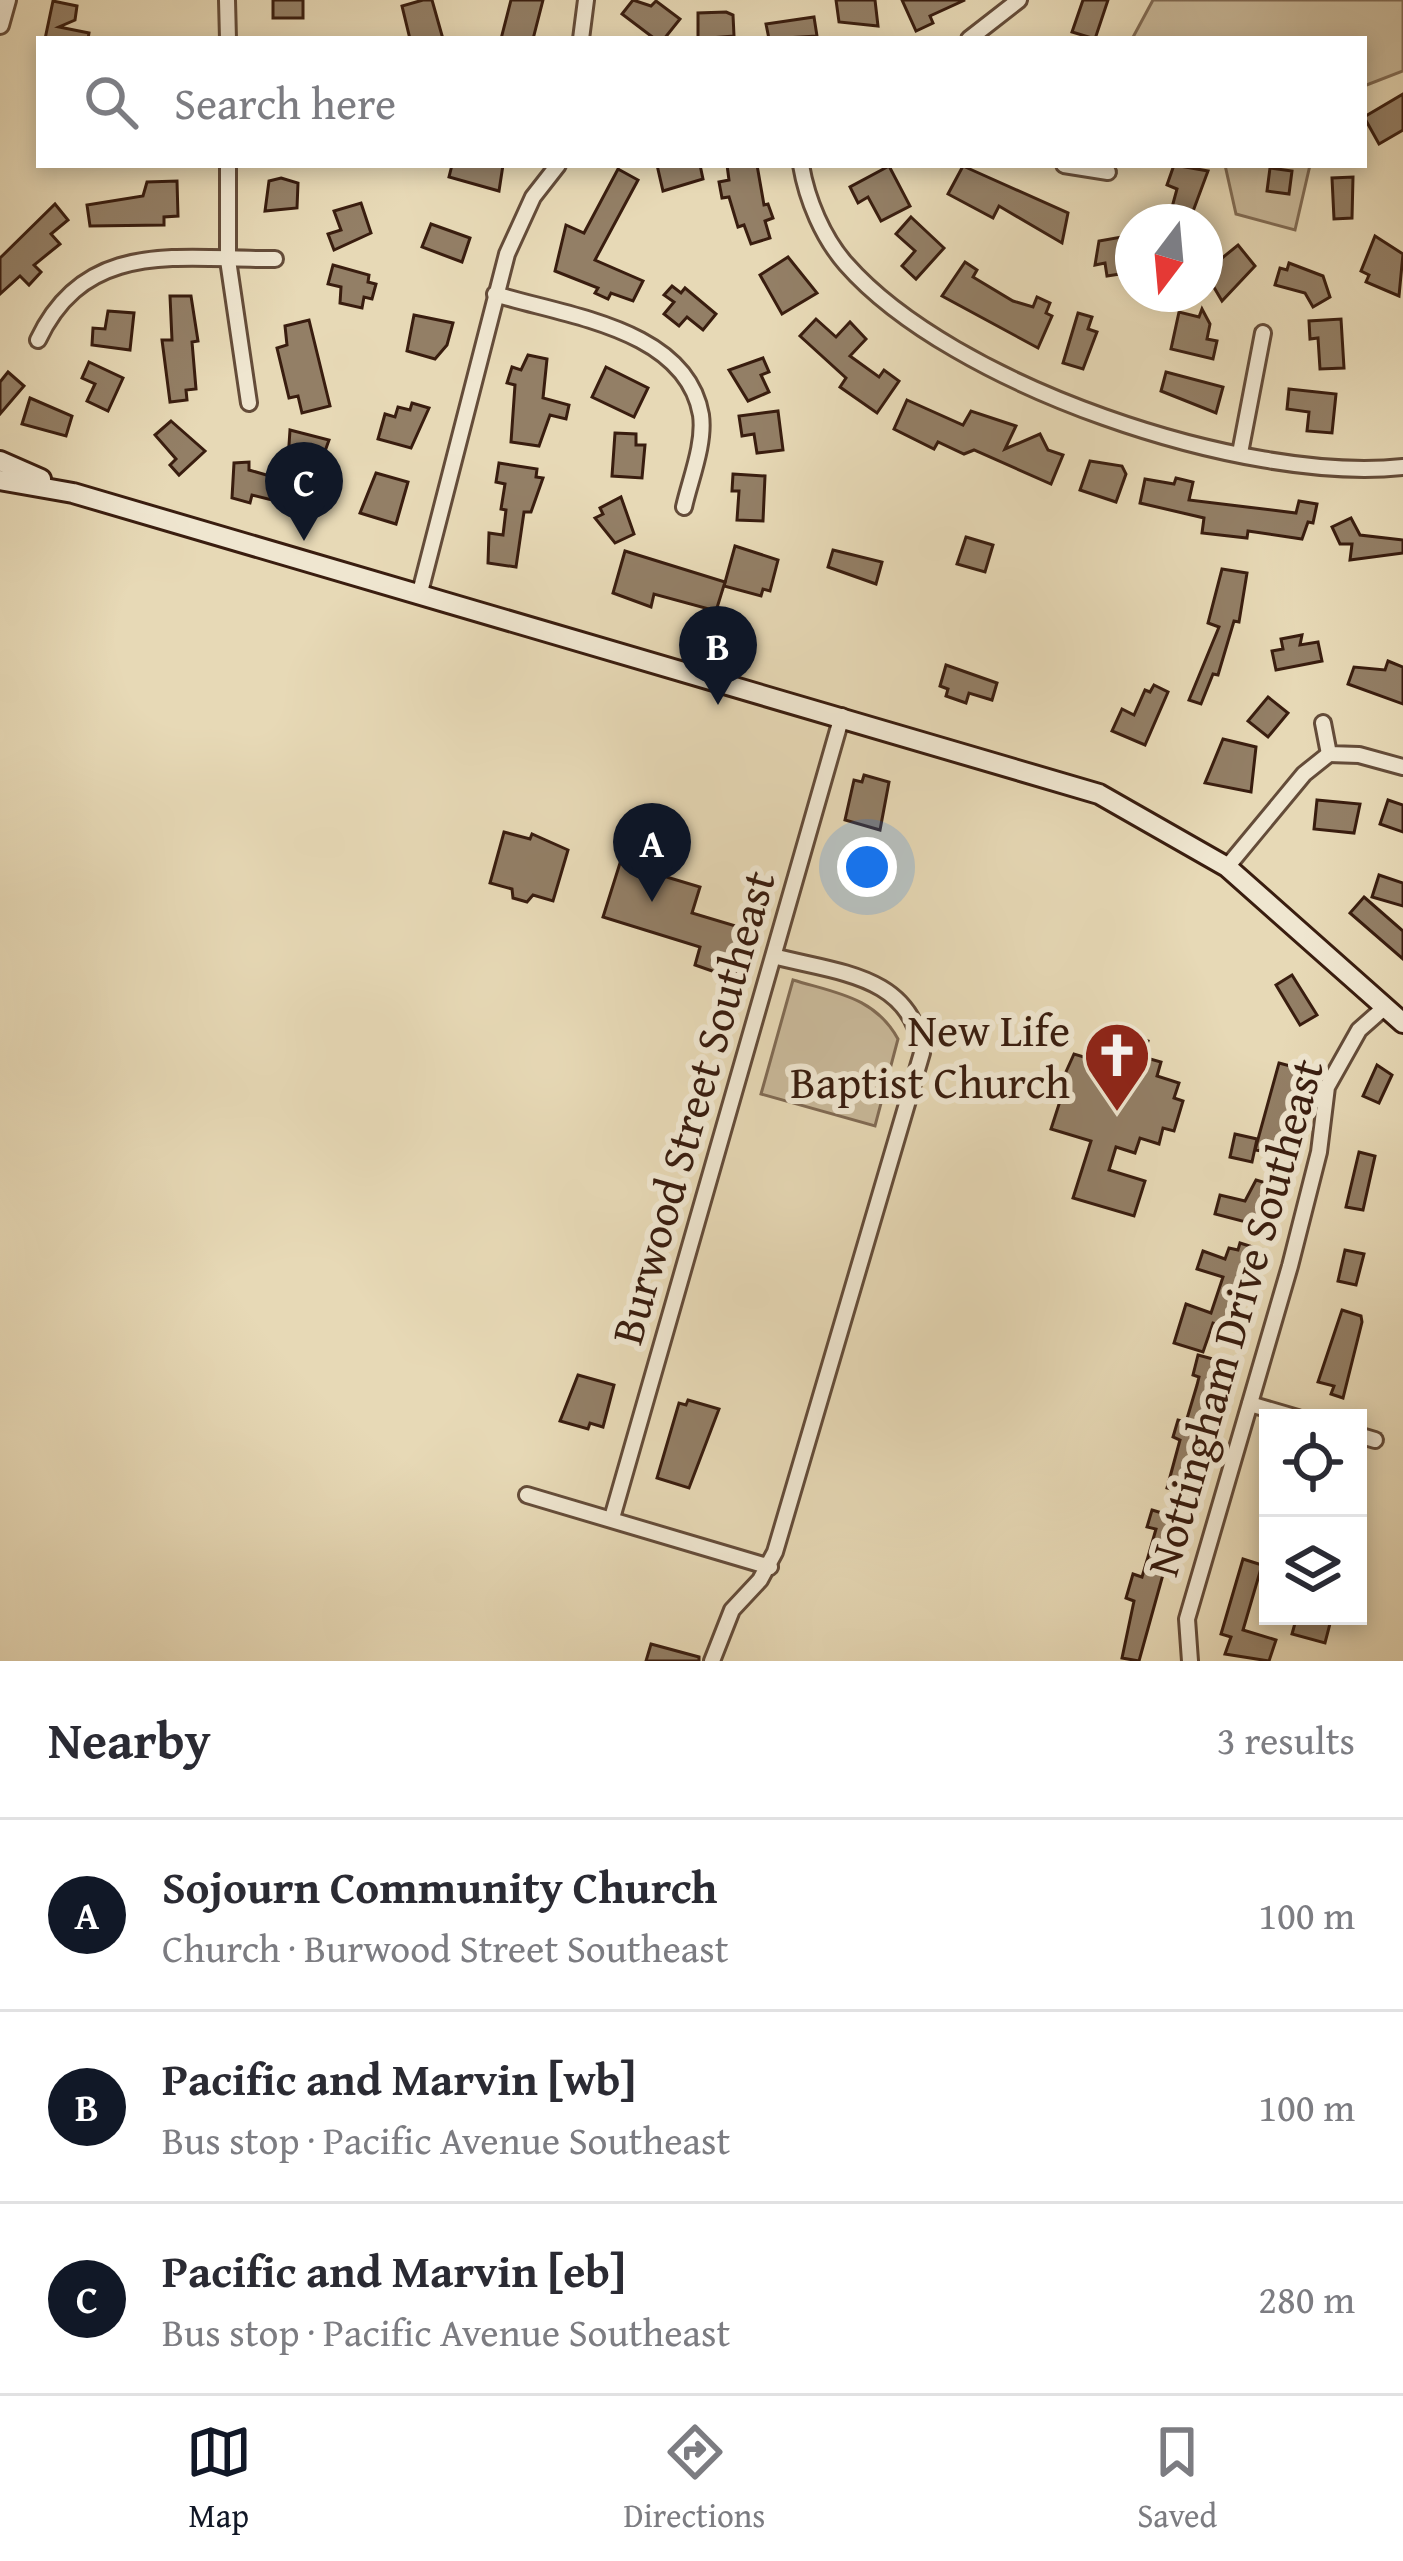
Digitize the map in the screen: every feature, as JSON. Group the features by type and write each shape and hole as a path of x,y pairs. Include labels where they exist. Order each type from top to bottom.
{"main road":[{"path":"0,461 73,493"},
{"path":"0,480 73,493 1099,794 1227,867 1403,1023"}],"street":[{"path":"0,25 7,0"},
{"path":"227,0 228,36"},
{"path":"581,36 586,0"},
{"path":"973,36 1019,0"},
{"path":"228,168 228,260 249,403"},
{"path":"419,596 495,294 518,225 556,168"},
{"path":"802,168 812,207 844,262 893,310 1012,379 1089,411 1240,453 1358,468 1403,467"},
{"path":"1083,168 1108,172"},
{"path":"38,340 64,297 82,279 108,267 275,259"},
{"path":"495,294 650,344 674,360 701,415 683,507"},
{"path":"1240,453 1263,333"},
{"name":"Burwood Street Southeast","path":"612,1518 777,957 799,861 842,716"},
{"path":"1322,723 1329,754"},
{"path":"1227,867 1304,774 1329,754 1359,755 1403,767"},
{"path":"712,1661 732,1610 770,1567 922,1053 911,1012 887,988 777,957"},
{"name":"Nottingham Drive Southeast","path":"1190,1661 1187,1619 1319,1152 1328,1087 1359,1030 1384,1007"},
{"path":"1250,1404 1267,1409"},
{"path":"1367,1438 1375,1440"},
{"path":"526,1495 770,1567"}],"shaded area":[{"path":"1153,0 1403,0 1403,71 1367,85 1367,36 1134,36"},
{"path":"1226,168 1309,168 1295,230 1236,214"},
{"path":"793,980 866,1005 898,1039 875,1126 761,1094"}],"building":[{"path":"273,0 303,0 303,18 273,18"},
{"path":"432,0 442,36 409,36 402,6"},
{"path":"511,0 543,0 534,36 502,36"},
{"path":"633,0 651,6 656,1 680,19 666,36 651,36 622,14"},
{"path":"836,0 875,0 878,26 839,22"},
{"path":"902,0 965,0 930,16 933,23 916,31"},
{"path":"1083,0 1108,0 1096,36 1072,32"},
{"path":"53,1 77,6 75,20 59,27 89,33 88,36 46,36"},
{"path":"698,13 733,15 734,36 698,36"},
{"path":"814,17 817,36 768,36 766,24"},
{"path":"1403,94 1403,130 1379,144 1367,115"},
{"path":"451,168 503,168 499,191 449,177"},
{"path":"658,168 701,168 703,179 663,191"},
{"path":"727,168 758,168 764,205 768,204 773,218 765,221 770,238 751,244 744,225 738,227 729,197 722,198 719,182 729,180"},
{"path":"890,168 910,206 881,221 868,197 858,203 850,187"},
{"path":"962,168 967,168 1068,213 1062,243 999,206 993,218 948,194"},
{"path":"1173,168 1208,171 1196,204 1173,204 1177,189 1167,185"},
{"path":"1270,168 1292,171 1289,194 1267,191"},
{"path":"618,169 638,180 595,260 643,281 633,301 611,293 608,299 595,293 598,288 555,271 566,225 584,233"},
{"path":"1353,177 1352,218 1334,219 1332,178"},
{"path":"281,178 298,183 297,208 265,211 269,181"},
{"path":"177,181 178,216 164,217 164,225 90,226 87,205 143,196 147,182"},
{"path":"361,203 371,233 334,250 328,234 341,230 334,211"},
{"path":"55,204 68,220 51,234 60,244 34,265 41,272 29,285 20,276 0,294 0,258"},
{"path":"911,217 944,248 916,279 902,266 915,251 896,234"},
{"path":"431,224 470,238 462,262 422,247"},
{"path":"1375,236 1403,254 1399,296 1366,282 1369,275 1361,271"},
{"path":"1115,238 1115,275 1107,276 1105,263 1095,265 1099,241"},
{"path":"1238,245 1255,266 1223,300 1223,257"},
{"path":"788,257 817,293 782,314 760,275"},
{"path":"965,262 977,270 973,277 1013,301 1033,307 1037,297 1050,303 1046,313 1052,316 1038,348 942,296"},
{"path":"1289,263 1323,276 1330,297 1313,307 1305,293 1275,285 1280,268 1287,270"},
{"path":"333,265 369,275 368,282 376,284 372,299 364,297 362,308 340,303 341,287 328,284"},
{"path":"672,286 681,293 685,288 716,314 703,330 687,317 679,326 664,314 674,302 664,295"},
{"path":"170,296 191,296 198,341 192,342 196,389 186,390 187,400 170,402 162,340 172,340"},
{"path":"108,311 134,313 130,350 92,345 93,328 105,329"},
{"path":"1179,312 1199,317 1204,312 1210,324 1207,339 1217,341 1213,359 1171,349"},
{"path":"1078,313 1092,317 1088,329 1097,332 1083,369 1063,363"},
{"path":"414,315 453,323 447,345 435,359 407,351"},
{"path":"816,319 836,337 850,322 866,339 850,356 879,377 884,370 899,381 877,413 840,387 846,378 800,336"},
{"path":"1341,319 1344,368 1320,369 1318,338 1310,339 1309,321"},
{"path":"309,320 330,406 302,413 298,396 289,398 277,348 287,345 285,326"},
{"path":"528,355 547,359 543,398 569,405 566,419 550,415 539,446 511,442 515,385 507,383 512,367 521,370"},
{"path":"763,358 769,372 761,375 769,392 748,401 729,370"},
{"path":"89,362 123,378 108,411 87,401 95,384 82,378"},
{"path":"606,367 648,388 634,417 592,397"},
{"path":"8,372 24,386 0,414 0,382"},
{"path":"1166,372 1223,387 1216,413 1161,391"},
{"path":"1289,389 1336,394 1332,433 1307,431 1309,412 1287,409"},
{"path":"30,398 72,416 66,436 22,424"},
{"path":"907,400 963,425 971,411 1016,426 1005,449 1040,434 1048,450 1063,455 1051,484 974,450 964,454 938,442 934,449 894,429"},
{"path":"412,403 429,408 411,448 378,439 385,414 395,417 398,407 410,410"},
{"path":"778,411 783,450 757,453 754,434 742,436 739,416"},
{"path":"171,421 205,451 179,475 170,465 176,459 155,435"},
{"path":"290,430 329,440 319,468 288,460"},
{"path":"615,433 636,434 636,445 645,445 642,478 612,476"},
{"path":"1090,461 1122,466 1126,474 1116,502 1080,490"},
{"path":"249,462 249,470 270,476 268,483 277,485 272,500 252,495 250,503 232,498 234,463"},
{"path":"499,463 537,469 536,477 543,478 531,512 524,512 516,567 488,563 489,533 503,535 506,510 501,509 505,484 496,482"},
{"path":"376,473 408,482 396,524 360,513"},
{"path":"733,474 765,476 763,521 737,520 739,491 732,491"},
{"path":"1176,478 1193,482 1189,500 1296,513 1299,501 1317,504 1313,523 1308,522 1302,539 1248,531 1247,538 1202,533 1204,518 1140,503 1145,479 1174,484"},
{"path":"621,497 634,534 615,543 595,518 603,514 600,508"},
{"path":"1351,518 1360,535 1403,540 1403,553 1350,560 1352,544 1340,544 1332,527"},
{"path":"966,537 993,545 985,572 957,564"},
{"path":"735,546 778,560 770,591 763,589 761,596 724,586"},
{"path":"833,550 882,562 876,584 828,567"},
{"path":"625,551 725,582 716,611 654,594 651,607 613,593"},
{"path":"1222,569 1247,573 1239,622 1234,621 1218,675 1213,674 1201,704 1189,700 1219,627 1208,623"},
{"path":"1302,635 1300,645 1318,642 1322,661 1276,670 1272,651 1283,649 1281,639"},
{"path":"1388,661 1403,667 1403,704 1348,684 1354,667 1385,670"},
{"path":"946,665 997,683 992,700 969,693 966,703 946,696 948,689 940,686"},
{"path":"1154,685 1168,692 1145,745 1112,731 1122,709 1134,715 1145,690 1150,692"},
{"path":"1268,697 1288,713 1268,737 1248,721"},
{"path":"1223,739 1256,747 1251,792 1205,783"},
{"path":"864,775 889,782 880,830 845,820 854,780 862,782"},
{"path":"1317,800 1360,804 1354,833 1314,829"},
{"path":"1388,800 1403,805 1403,832 1380,824"},
{"path":"504,832 530,839 532,834 568,850 553,901 533,895 527,902 513,898 512,889 490,883"},
{"path":"620,863 700,887 692,913 749,930 735,979 695,965 700,947 603,917"},
{"path":"1379,875 1403,883 1403,906 1372,897"},
{"path":"1364,897 1403,931 1403,959 1350,913"},
{"path":"1292,975 1317,1015 1300,1025 1276,985"},
{"name":"New Life Baptist Church","path":"1124,1034 1148,1041 1143,1057 1161,1062 1157,1076 1179,1083 1174,1098 1183,1101 1174,1131 1163,1128 1159,1144 1140,1138 1135,1153 1116,1147 1109,1170 1145,1181 1134,1216 1073,1198 1091,1141 1051,1129 1062,1095 1056,1094 1074,1054 1097,1061 1102,1046 1119,1051"},
{"path":"1279,1063 1298,1068 1282,1154 1255,1150"},
{"path":"1377,1065 1392,1075 1379,1103 1363,1096"},
{"path":"1235,1134 1257,1139 1252,1162 1230,1157"},
{"path":"1359,1152 1375,1156 1363,1210 1346,1207"},
{"path":"1256,1180 1276,1186 1265,1227 1215,1214 1220,1195 1245,1201"},
{"path":"1240,1243 1259,1249 1233,1329 1213,1323 1203,1352 1174,1343 1186,1304 1211,1313 1223,1277 1197,1269 1203,1251 1225,1259 1229,1248 1238,1250"},
{"path":"1345,1250 1364,1254 1356,1285 1338,1281"},
{"path":"1342,1310 1361,1316 1362,1322 1343,1398 1331,1394 1334,1386 1318,1382"},
{"path":"1198,1355 1224,1362 1204,1427 1212,1430 1207,1448 1199,1445 1186,1493 1167,1488 1180,1440 1173,1437 1178,1420 1186,1422 1199,1377 1193,1375"},
{"path":"578,1375 614,1385 603,1427 590,1423 588,1429 560,1421"},
{"path":"688,1400 719,1409 689,1488 657,1478 679,1403 686,1405"},
{"path":"1152,1510 1179,1518 1177,1526 1182,1528 1177,1544 1172,1542 1139,1661 1122,1658 1134,1601 1126,1598 1133,1574 1142,1577 1148,1557 1156,1529 1147,1527"},
{"path":"1243,1559 1259,1564 1243,1630 1276,1640 1269,1661 1225,1654 1231,1637 1221,1634"},
{"path":"1294,1625 1330,1625 1325,1643 1292,1634"},
{"path":"651,1644 699,1657 699,1661 646,1661"}],"place":[{"name":"Pacific and Marvin [eb]","path":"304,541"},
{"name":"Pacific and Marvin [wb]","path":"718,705"},
{"name":"Sojourn Community Church","path":"652,902"},
{"name":"New Life Baptist Church","path":"1117,1114"}]}
